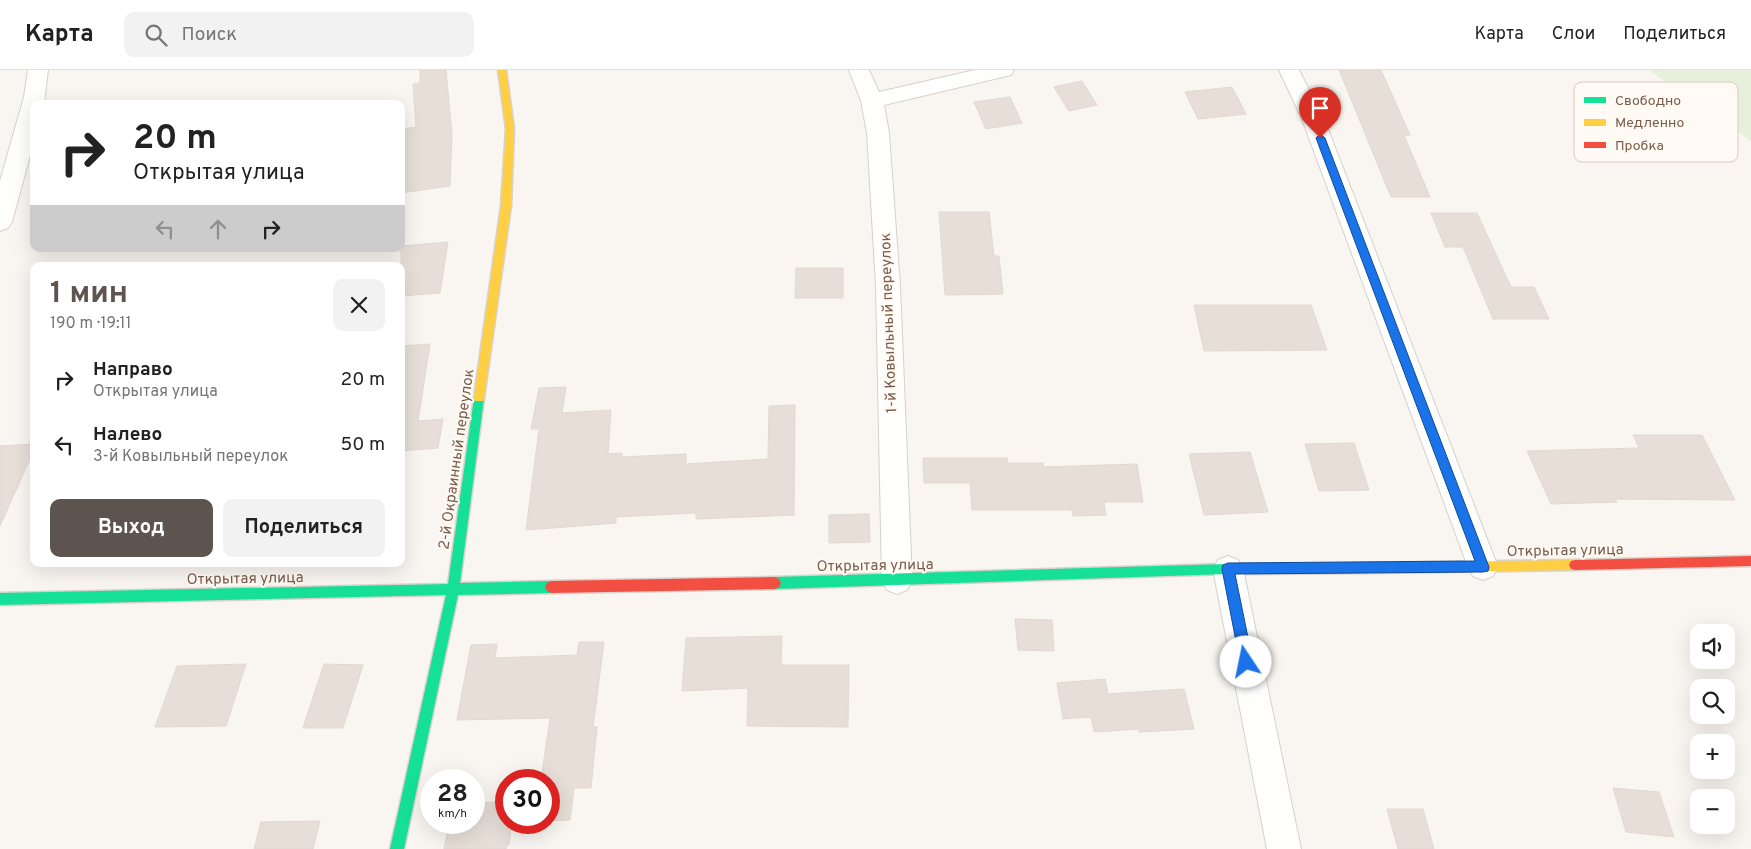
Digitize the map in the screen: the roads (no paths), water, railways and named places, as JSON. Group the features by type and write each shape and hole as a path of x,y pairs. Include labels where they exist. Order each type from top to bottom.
{"street":[{"path":"34,100 38,70"},
{"name":"2-й Окраинный переулок","path":"397,849 453,589 506,206 510,130 502,70"},
{"name":"1-й Ковыльный переулок","path":"859,70 872,101 878,133 888,286 897,580"},
{"path":"872,101 1004,70"},
{"path":"1289,70 1313,119 1483,567"},
{"path":"0,222 30,115"},
{"name":"Открытая улица","path":"0,599 897,580 1228,569 1483,567 1751,561"},
{"path":"1228,569 1284,849"}]}
